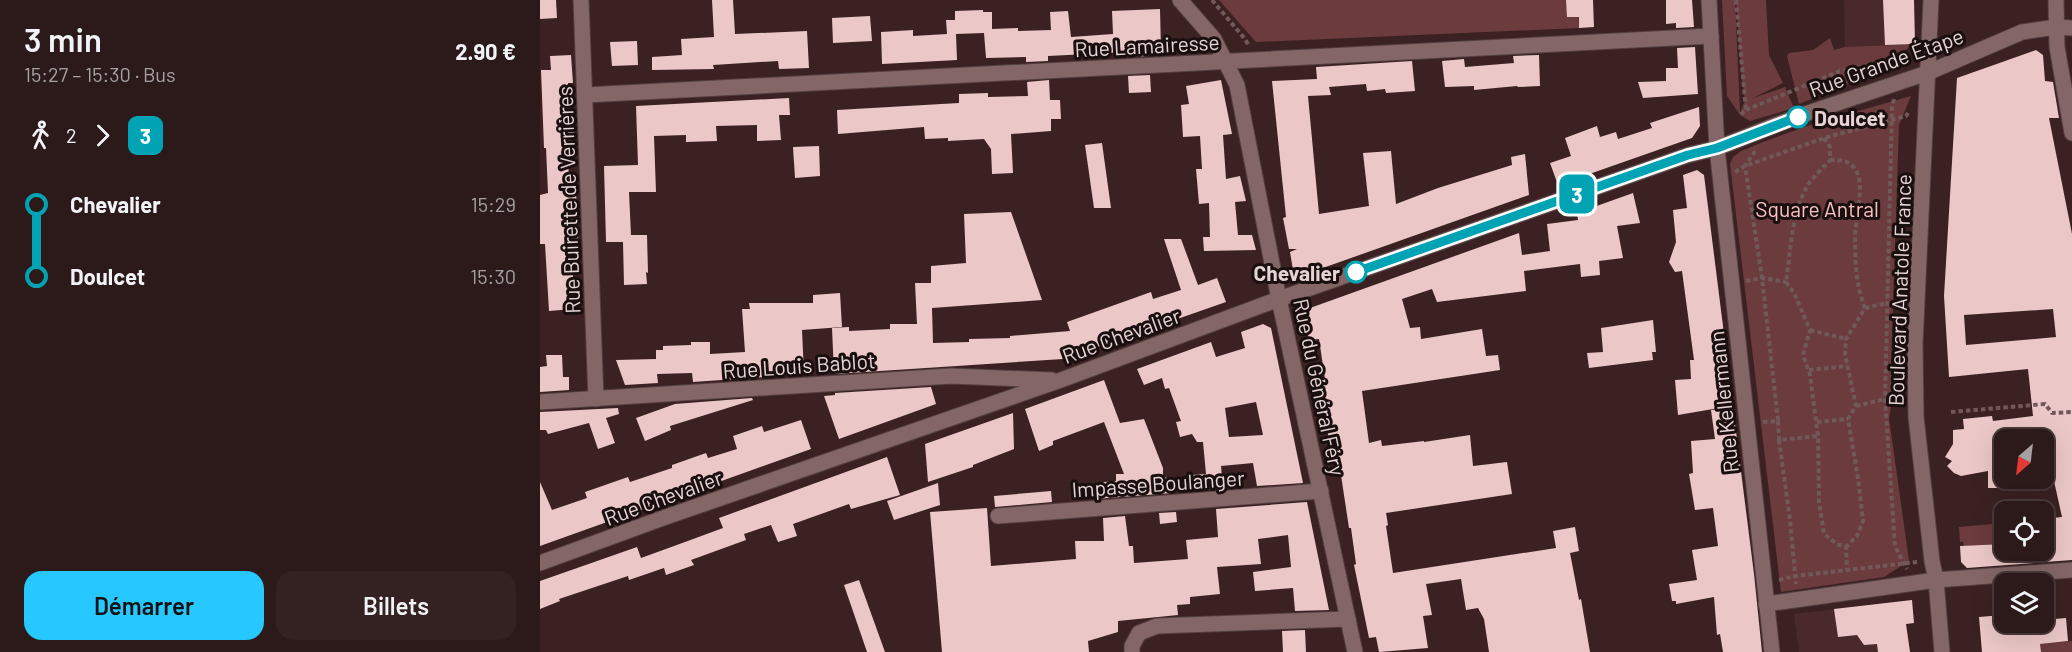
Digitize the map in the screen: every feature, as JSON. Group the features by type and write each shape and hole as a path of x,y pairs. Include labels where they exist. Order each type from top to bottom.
{"street":[{"name":"Rue Buirette de Verrières","path":"581,0 596,399"},
{"name":"Rue du Général Féry","path":"1180,0 1214,39 1237,85 1279,299 1355,652"},
{"name":"Rue Kellermann","path":"1709,0 1717,148 1772,652"},
{"name":"Boulevard Anatole France","path":"1931,0 1915,344 1917,417 1942,652"},
{"path":"2056,0 2064,27 2057,47 2072,133"},
{"name":"Rue Grande Étape","path":"1717,148 1799,116 1927,73 2022,32 2064,27"},
{"name":"Rue Lamairesse","path":"585,95 1711,36"},
{"name":"Rue Chevalier","path":"540,564 685,510 1061,380 1279,299 1688,155 1717,148"},
{"name":"Rue Louis Bablot","path":"540,402 951,376 1061,380"},
{"name":"Impasse Boulanger","path":"998,516 1321,491"},
{"path":"1766,604 1936,580 2072,570"},
{"path":"1132,652 1132,646 1139,633 1157,626 1348,619"}],"path":[{"path":"1212,0 1245,39"},
{"path":"1736,0 1746,110"},
{"path":"1740,115 1746,110 1840,71 1893,59"},
{"path":"1898,83 1892,107 1885,399 1895,546 1913,583"},
{"path":"1731,174 1745,166 1824,138 1906,116 1928,89"},
{"path":"1786,282 1796,219 1802,197 1809,184 1830,160 1830,147 1824,138"},
{"path":"1756,148 1745,166 1762,278 1798,599"},
{"path":"1830,160 1844,160 1855,168 1860,180 1855,236 1855,270 1858,290 1865,308"},
{"path":"1731,284 1762,278 1786,282 1794,293 1810,330 1803,355 1809,369 1817,422 1819,502 1824,534 1837,544 1846,547"},
{"path":"1847,570 1846,547 1857,536 1863,521 1848,419 1856,406 1845,354 1846,339 1865,308 1887,303"},
{"path":"1810,330 1846,339"},
{"path":"1809,369 1847,366"},
{"path":"1856,406 1885,399"},
{"path":"1951,412 2045,404 2052,413 2072,412"},
{"path":"1817,422 1848,419"},
{"path":"1746,423 1778,421"},
{"path":"1779,440 1818,436"},
{"path":"1764,584 1795,576 1904,562 1932,561"}],"shaded area":[{"path":"1844,0 1914,0 1915,44 1845,47"},
{"path":"1912,600 1914,623 1906,624 1910,652 1799,652 1794,614"}],"green space":[{"path":"1219,0 1578,0 1579,28 1256,42"},
{"path":"1722,0 1735,0 1740,113 1745,101 1736,0 1766,0 1769,55 1783,83 1753,98 1785,87 1794,108 1750,121 1740,115 1727,96"},
{"path":"1830,38 1834,50 1845,47 1915,44 1902,52 1852,69 1863,67 1865,77 1799,104 1787,56 1789,53 1813,50"},
{"name":"Square Antral","path":"1911,96 1899,125 1891,366 1892,401 1889,418 1909,561 1884,577 1781,592 1730,164 1733,157 1741,151 1763,142 1816,123"},
{"path":"1994,524 1994,544 1964,546 1963,542 1960,542 1959,527"},
{"path":"2072,641 2072,652 2041,652 2038,644"}],"building":[{"path":"540,0 556,0 557,18 540,19"},
{"path":"712,0 733,0 735,34 807,31 809,68 779,69 778,61 713,65 714,69 652,70 652,57 682,55 681,39 714,37"},
{"path":"1566,0 1593,0 1594,27 1579,28 1579,17 1567,17"},
{"path":"1666,0 1692,0 1694,27 1676,28 1676,23 1666,24"},
{"path":"1883,0 1914,0 1915,44 1885,45"},
{"path":"1160,9 1161,50 1149,50 1149,56 1127,57 1127,52 1048,56 1048,61 1026,62 1026,57 986,58 984,33 956,34 957,60 882,64 881,32 913,30 913,36 947,34 946,20 955,20 955,11 992,12 992,29 1018,28 1018,31 1051,30 1050,12 1068,11 1071,37 1113,34 1112,11"},
{"path":"870,16 872,41 833,43 832,18"},
{"path":"637,41 638,65 612,66 610,42"},
{"path":"1695,47 1698,94 1643,98 1638,82 1666,81 1666,68 1678,68 1677,48"},
{"path":"2036,50 2043,55 2045,81 2053,82 2059,118 2049,118 2072,234 2072,560 1967,568 1961,562 1960,546 1994,544 1994,561 2054,561 2054,518 2062,517 2054,481 2054,429 1994,429 1994,488 1988,488 1988,471 1961,476 1947,466 1952,461 1945,457 1953,444 1953,430 1964,429 1963,419 1992,416 1993,421 2033,416 2028,369 1949,377 1944,296 1957,78","holes":["2053,309 2056,337 1966,345 1964,315"]},
{"path":"571,55 573,83 568,83 570,109 573,109 575,147 567,148 570,192 576,192 580,275 573,275 573,284 571,284 573,309 549,311 545,244 540,244 540,195 548,193 541,70 551,70 550,56"},
{"path":"1539,55 1540,86 1474,90 1474,86 1445,87 1442,61 1464,59 1465,67 1514,63 1513,56"},
{"path":"1412,61 1415,91 1386,93 1385,89 1367,91 1366,84 1329,87 1331,95 1308,96 1319,214 1369,206 1363,153 1391,151 1396,204 1512,165 1511,157 1525,154 1529,195 1303,275 1293,270 1290,252 1297,249 1289,249 1283,218 1286,217 1272,81 1317,79 1316,67"},
{"path":"1150,75 1151,92 1129,93 1128,76"},
{"path":"1049,80 1050,100 1060,100 1061,119 1051,119 1051,131 1011,134 1013,173 992,174 991,149 984,139 948,141 948,138 925,139 924,127 838,134 837,110 959,103 959,94 988,93 988,97 1028,96 1027,82"},
{"path":"1221,80 1232,134 1223,135 1226,179 1240,176 1246,201 1235,202 1238,235 1252,235 1256,250 1204,251 1203,237 1210,237 1209,203 1199,204 1196,169 1202,169 1200,136 1183,137 1181,105 1189,104 1186,86"},
{"path":"789,98 790,115 779,115 781,140 757,141 757,125 716,126 717,141 686,142 686,135 654,136 656,192 629,192 631,235 647,235 647,284 624,285 623,242 606,242 604,166 638,165 636,106"},
{"path":"1699,107 1700,126 1692,138 1558,185 1550,163 1571,156 1565,138 1597,126 1600,137 1616,132 1618,139 1652,128 1650,123"},
{"path":"1102,143 1111,208 1094,208 1085,145"},
{"path":"819,146 820,176 795,178 793,147"},
{"path":"1697,170 1704,175 1726,350 1714,352 1719,408 1678,415 1675,380 1691,379 1690,360 1694,360 1682,271 1675,272 1669,262 1676,242 1673,210 1687,208 1683,175"},
{"path":"1633,193 1640,223 1617,226 1623,258 1599,261 1600,275 1581,277 1580,264 1524,271 1526,291 1437,302 1432,289 1402,299 1410,328 1420,327 1421,339 1482,329 1486,356 1498,355 1500,370 1362,391 1369,443 1381,440 1382,446 1470,435 1473,466 1507,462 1512,494 1386,513 1393,573 1556,548 1553,531 1575,527 1579,551 1570,553 1590,652 1489,652 1484,619 1478,608 1466,610 1461,579 1426,584 1432,615 1423,616 1428,648 1379,652 1376,637 1369,638 1354,565 1356,564 1351,528 1349,528 1339,462 1334,463 1317,381 1325,379 1319,339 1309,340 1304,316 1310,308 1519,233 1522,255 1550,251 1547,224 1578,220 1577,213"},
{"path":"1011,212 1042,300 932,308 933,343 969,342 969,339 1010,338 1010,336 1070,331 1067,322 1151,292 1153,299 1181,290 1164,239 1181,239 1198,285 1217,278 1226,302 1063,359 834,374 832,328 849,327 849,331 890,329 890,324 917,324 915,283 931,283 931,266 966,263 964,214"},
{"path":"840,293 842,327 802,330 804,374 693,382 692,373 657,374 658,383 625,385 616,360 656,359 656,350 663,350 663,346 710,342 710,354 745,352 742,309 750,309 749,303 813,303 813,295"},
{"path":"1653,320 1656,352 1652,352 1653,360 1589,368 1587,353 1603,352 1601,328"},
{"path":"1263,324 1271,328 1303,483 1257,486 1253,463 1221,466 1223,489 1197,491 1192,475 1206,474 1203,442 1197,442 1192,434 1180,437 1176,422 1181,421 1169,388 1165,389 1162,378 1144,385 1137,369 1211,342 1216,357 1245,348 1241,332","holes":["1256,402 1263,435 1229,437 1225,408"]},
{"path":"546,355 562,355 563,377 569,377 569,390 540,392 540,367 547,366"},
{"path":"1104,380 1120,423 1144,419 1163,468 1163,477 1166,477 1172,493 1095,499 1094,483 1116,481 1116,474 1124,474 1104,422 1053,441 1053,445 1039,451 1025,409"},
{"path":"931,387 936,404 839,439 824,396 835,395 835,393"},
{"path":"752,398 753,400 670,426 671,430 645,441 636,418 675,404"},
{"path":"618,408 619,414 606,418 615,443 598,449 589,423 548,434 546,430 540,430 540,412"},
{"path":"1733,408 1762,652 1723,652 1720,634 1717,635 1714,597 1676,604 1676,601 1672,601 1669,584 1697,580 1692,550 1718,546 1713,508 1695,510 1689,474 1693,473 1691,441 1715,439 1711,410"},
{"path":"1013,413 1014,449 973,465 973,467 928,482 925,444"},
{"path":"801,420 811,449 540,546 540,482 552,510 587,498 585,492 628,477 630,482 672,468 672,465 706,453 708,458 737,449 733,436 762,426 764,432"},
{"path":"887,457 900,495 851,509 849,504 793,524 797,536 778,542 771,525 744,534 746,540 691,560 694,565 666,575 664,568 629,580 628,576 559,599 560,601 540,609 540,581 637,547 641,558 723,528 719,518"},
{"path":"938,483 940,505 894,520 887,501"},
{"path":"1051,491 1052,502 995,507 994,496"},
{"path":"1307,502 1329,610 1295,611 1293,588 1255,591 1253,572 1291,567 1288,535 1258,539 1261,564 1217,567 1220,594 1190,597 1190,604 1177,605 1178,615 1118,621 1118,632 1088,641 1089,652 942,652 930,512 987,508 991,566 1076,559 1075,541 1104,541 1103,518 1125,516 1129,546 1133,546 1134,563 1188,559 1186,540 1218,537 1216,509"},
{"path":"1176,512 1177,522 1160,524 1159,513"},
{"path":"859,580 885,652 867,652 844,585"},
{"path":"1912,600 1914,623 1906,624 1910,652 1878,652 1877,644 1864,645 1857,635 1838,637 1834,609"},
{"path":"1994,616 1994,633 2054,633 2054,619 2066,618 2068,641 2040,644 2041,652 1982,652 1979,617"},
{"path":"1305,630 1306,652 1283,652 1282,631"}],"bus line":[{"name":"3","path":"1356,272 1688,155 1717,148 1798,117"}],"place":[{"name":"Doulcet","path":"1798,117"},
{"name":"Chevalier","path":"1356,272"}]}
